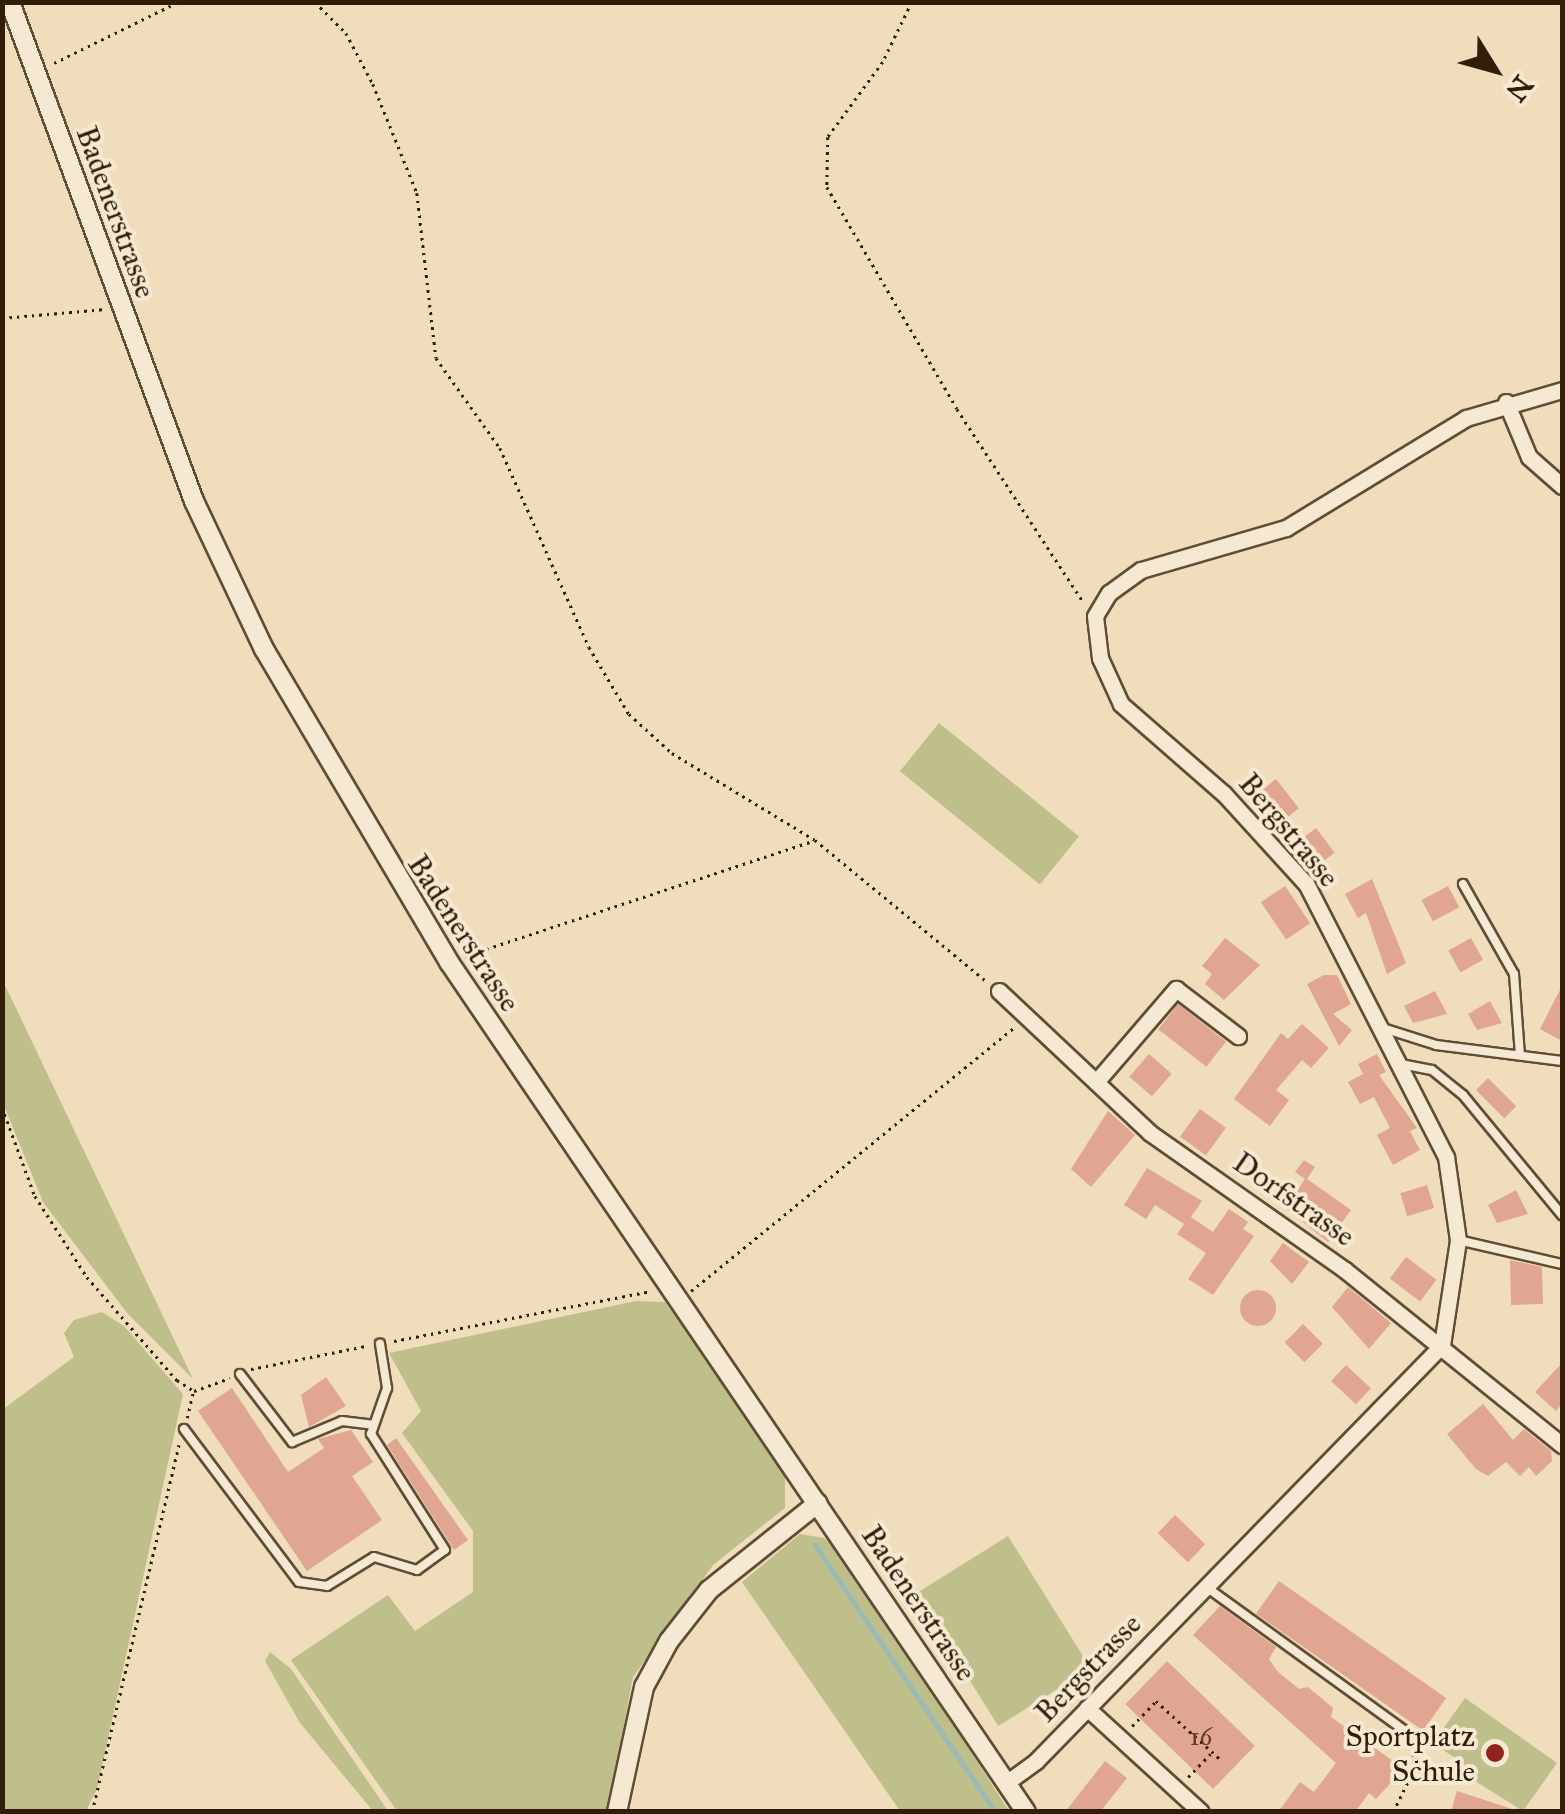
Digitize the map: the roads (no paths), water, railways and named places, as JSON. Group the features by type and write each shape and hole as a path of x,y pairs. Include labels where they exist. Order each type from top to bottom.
{"street":[{"name":"Badenerstrasse","path":"10,2 194,501 264,649 448,962 1026,1812"},
{"path":"1562,390 1506,402 1529,457 1562,486"},
{"name":"Bergstrasse","path":"1006,1783 1087,1708 1442,1345 1458,1240 1446,1157 1406,1065 1306,884 1224,794 1122,704 1100,658 1095,616 1109,592 1141,570 1286,528 1466,418 1506,402"},
{"path":"1096,1082 1176,989 1238,1036"},
{"name":"Dorfstrasse","path":"999,992 1150,1133 1442,1345 1562,1445"},
{"path":"617,1812 644,1688 669,1641 709,1590 818,1503"},
{"path":"1087,1708 1201,1812"}],"lane":[{"path":"1463,884 1514,974 1520,1055"},
{"path":"1386,1029 1562,1061"},
{"path":"1406,1065 1432,1070 1463,1095 1562,1215"},
{"path":"1458,1240 1562,1264"},
{"path":"184,1429 299,1582 313,1589 374,1557 417,1570 446,1550 371,1434 388,1388 380,1344"},
{"path":"240,1374 292,1442 342,1420 373,1425"},
{"path":"1205,1586 1406,1730"}],"waterway":[{"path":"815,1545 995,1812"}],"place":[{"name":"Sportplatz Schule","path":"1495,1753"}]}
